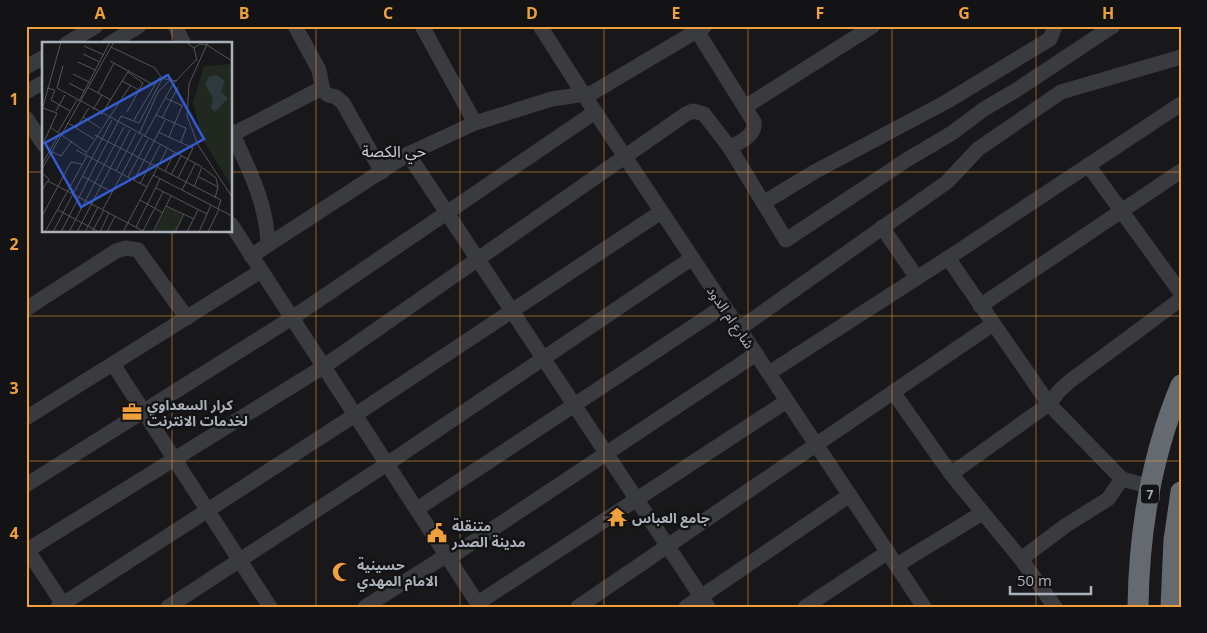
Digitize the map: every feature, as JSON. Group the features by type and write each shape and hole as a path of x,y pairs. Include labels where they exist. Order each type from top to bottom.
{"highway":[{"name":"7","path":"1138,607 1143,535 1151,486 1163,437 1181,385"},
{"name":"7","path":"1171,607 1174,540 1181,492"}],"street":[{"path":"69,42 96,26"},
{"path":"112,42 139,26"},
{"path":"175,26 183,42"},
{"path":"296,26 322,75 322,88 325,93 336,97 343,103 382,172"},
{"path":"422,26 475,123"},
{"name":"شارع ام الدود","path":"540,26 594,112 924,607"},
{"path":"744,107 873,26"},
{"path":"763,203 816,171 946,102 1042,44 1050,39 1055,26"},
{"path":"661,212 62,606 27,550 323,367 686,114 698,111 704,114 730,148 786,240 908,159 952,133 984,108 1018,89 1113,26"},
{"path":"251,256 408,154 475,123 552,99 592,93 701,29 754,122 754,131 730,148"},
{"path":"740,329 947,182 978,149 1061,92 1181,57"},
{"path":"26,67 42,58"},
{"path":"26,92 42,83"},
{"path":"268,245 267,220 264,208 232,133 322,88"},
{"path":"769,373 948,258 1181,104"},
{"path":"26,485 292,318 594,112"},
{"path":"26,118 42,142"},
{"path":"408,154 704,602"},
{"path":"1088,164 1181,293"},
{"path":"980,306 1181,171"},
{"path":"232,226 479,605 787,401"},
{"path":"882,227 916,278"},
{"path":"26,309 116,251 130,248 138,250 187,318"},
{"path":"168,607 387,464 692,258"},
{"path":"948,258 1049,404 1122,478 1151,486"},
{"path":"26,418 261,271"},
{"path":"951,474 1049,404 1070,380 1181,300"},
{"path":"417,510 724,306"},
{"path":"578,607 993,324"},
{"path":"365,607 448,556 756,354"},
{"path":"113,364 270,607"},
{"path":"893,392 951,474 1021,559 1055,607"},
{"path":"1021,559 1065,526 1108,499 1122,478"},
{"path":"686,607 704,602 850,495"},
{"path":"897,565 982,513"},
{"path":"805,607 888,552"}],"place":[{"name":"كرار السعداوي لخدمات الانترنت","path":"132,412"},
{"name":"جامع العباس","path":"617,517"},
{"name":"متنقلة مدينة الصدر","path":"437,533"},
{"name":"حسينية الامام المهدي","path":"342,572"}],"district":[{"name":"حي الكصة","path":"394,151"}]}
